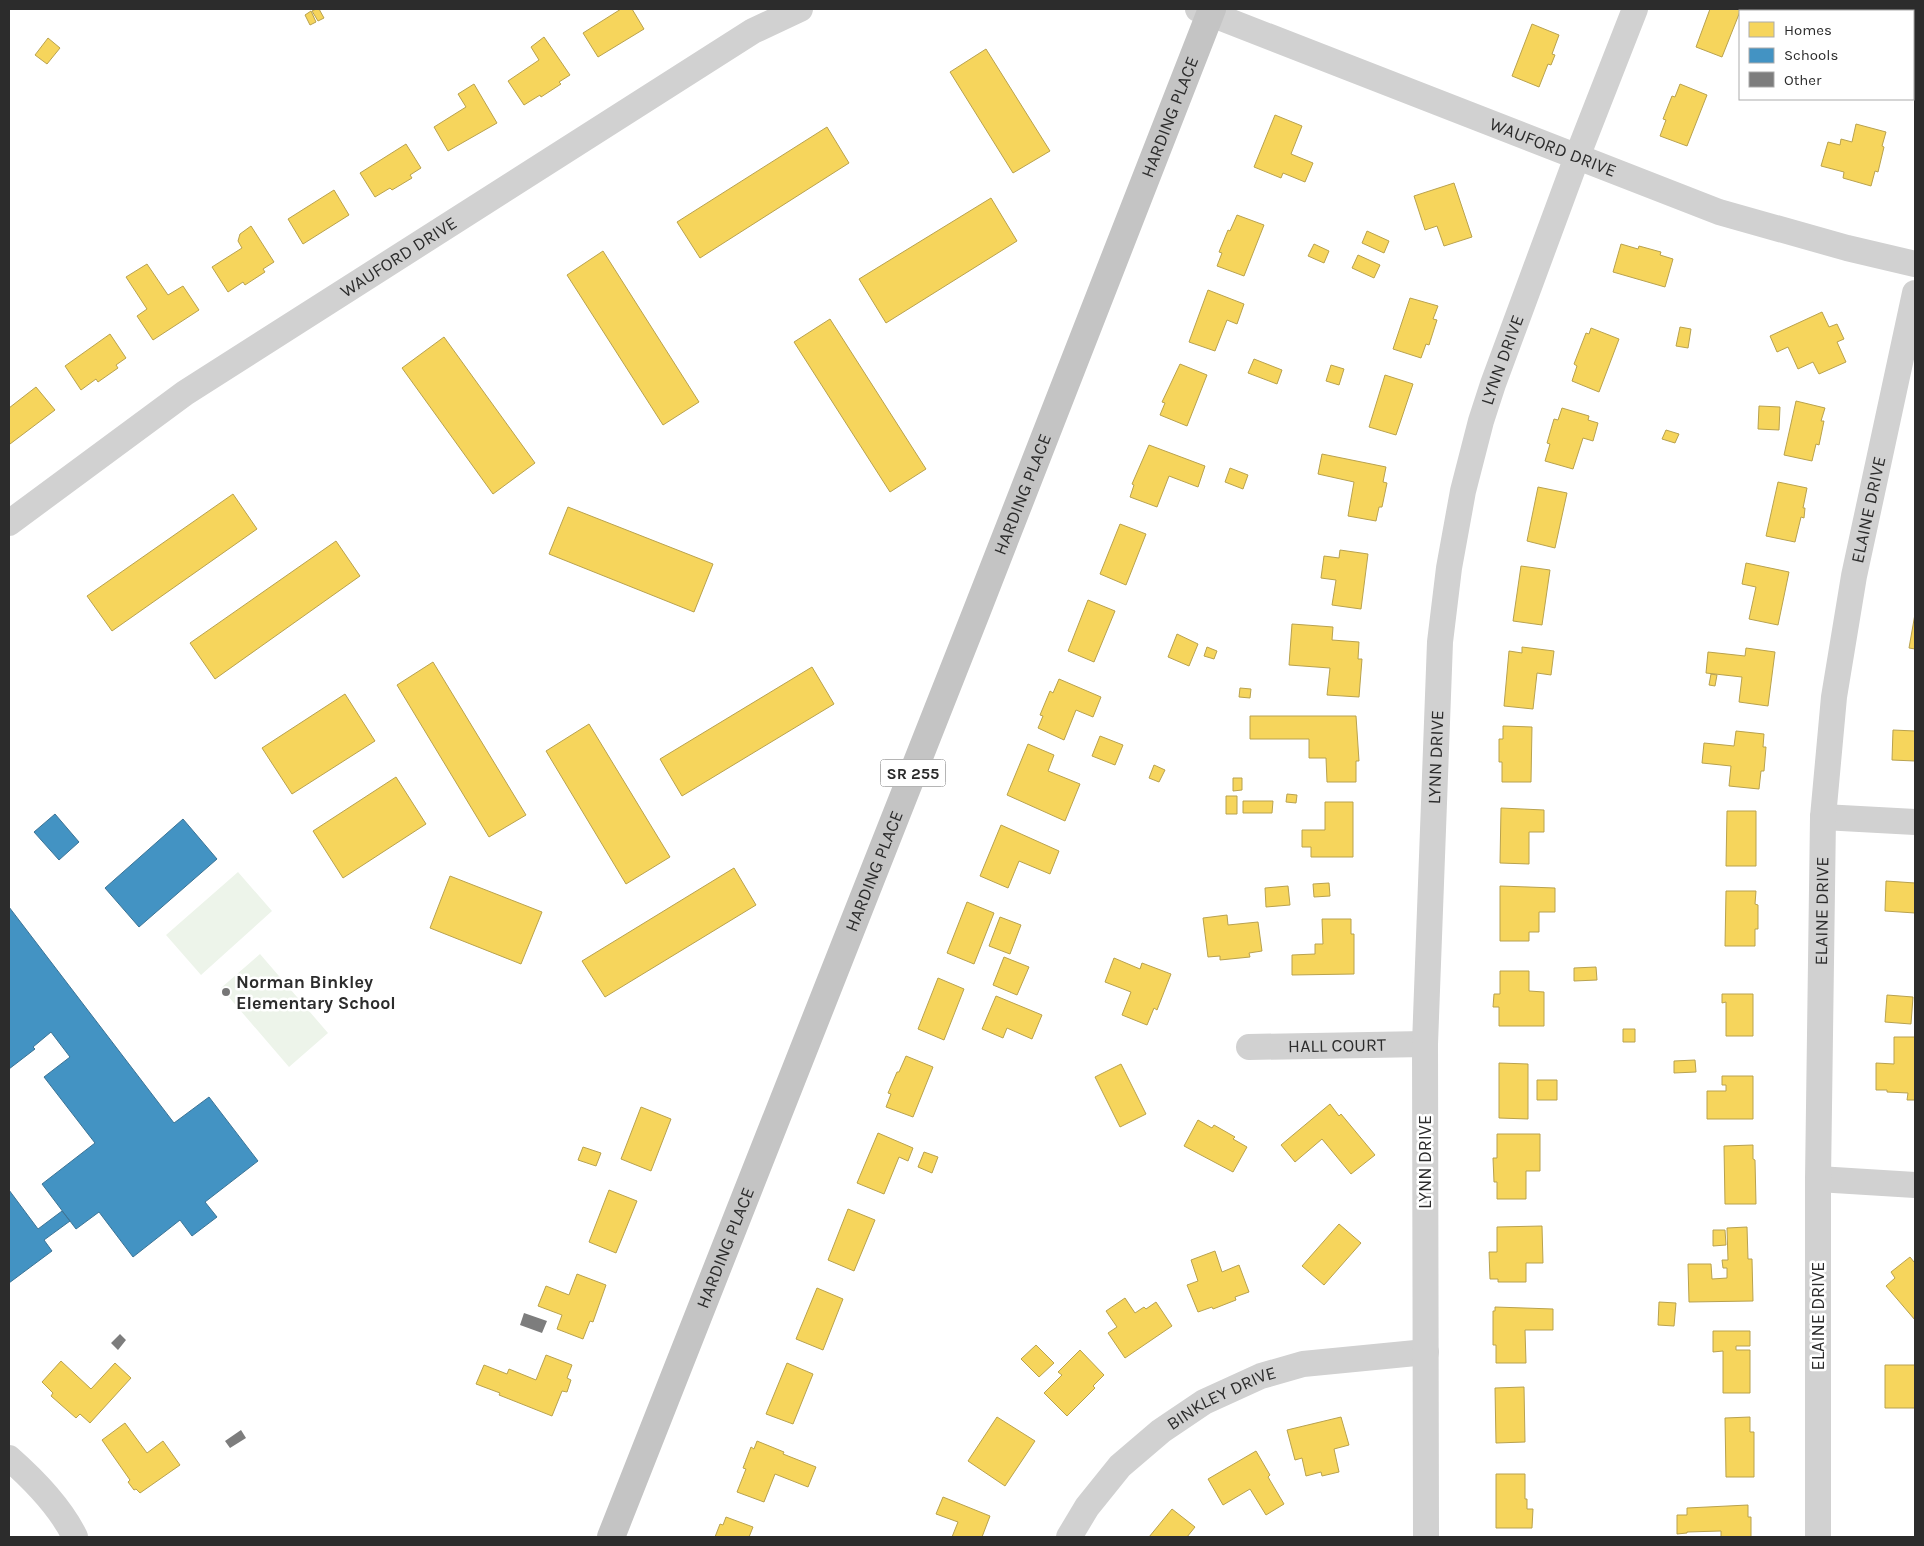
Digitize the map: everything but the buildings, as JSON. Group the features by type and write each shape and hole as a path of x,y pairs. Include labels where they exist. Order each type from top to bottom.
{"main road":[{"name":"HARDING PLACE","path":"611,1537 1207,10"}],"street":[{"name":"WAUFORD DRIVE","path":"9,523 185,393 753,31 800,9"},
{"name":"LYNN DRIVE","path":"1426,1537 1425,1044 1440,642 1449,568 1463,491 1481,421 1493,384 1577,157 1636,9"},
{"name":"WAUFORD DRIVE","path":"1207,10 1719,212 1847,248 1915,264"},
{"name":"ELAINE DRIVE","path":"1818,1537 1818,1178 1823,817 1834,697 1854,576 1915,293"},
{"path":"1823,817 1915,822"},
{"name":"HALL COURT","path":"1249,1047 1425,1044"},
{"path":"1818,1178 1915,1185"},
{"name":"BINKLEY DRIVE","path":"1069,1537 1087,1507 1120,1466 1161,1431 1204,1402 1260,1376 1303,1364 1426,1352"},
{"path":"9,1458 34,1481 61,1515 75,1537"}],"shaded area":[{"path":"238,872 272,911 201,975 166,935"},
{"path":"260,954 328,1033 289,1067 221,988"}],"place":[{"name":"Norman Binkley Elementary School","path":"226,992"}]}
